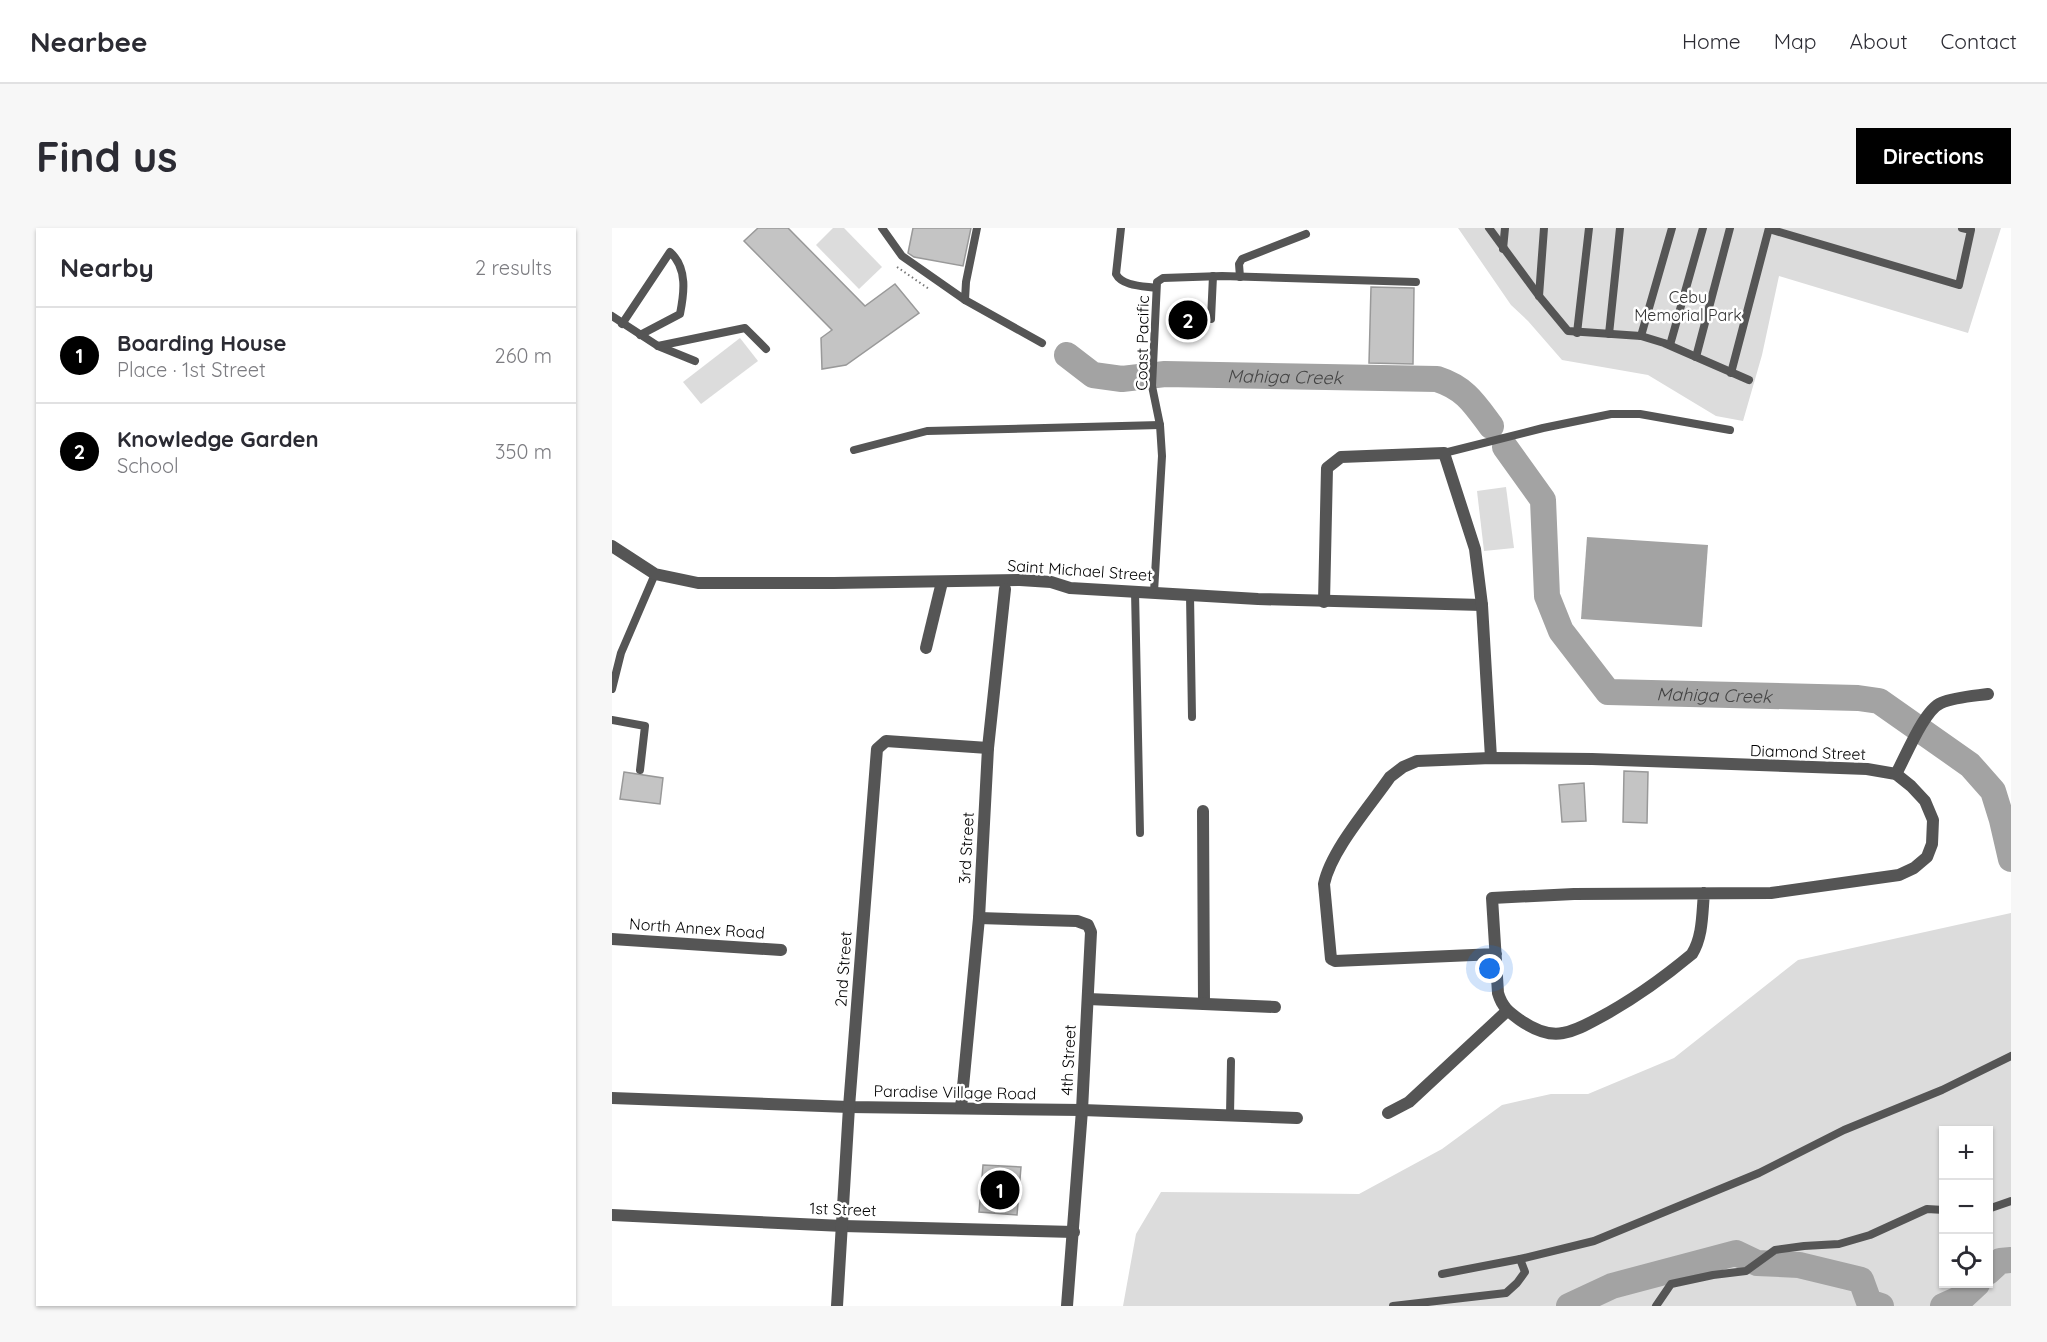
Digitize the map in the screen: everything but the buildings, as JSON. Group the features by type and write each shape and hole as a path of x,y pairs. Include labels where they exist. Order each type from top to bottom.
{"street":[{"path":"1324,602 1327,468 1341,457 1444,453 1475,549 1482,605 1491,758"},
{"name":"Saint Michael Street","path":"612,546 655,574 698,583 1051,582 1070,588 1190,595 1324,602 1482,605"},
{"path":"926,648 942,582"},
{"name":"3rd Street","path":"961,1108 979,918 988,748 1005,590"},
{"path":"1704,893 1698,945 1692,954 1625,1004 1581,1028 1562,1034 1531,1028 1501,1003 1498,993 1491,902 1495,897 1574,894 1704,893 1771,893 1899,875 1914,868 1927,857 1932,844 1933,820 1925,801 1896,774 1926,717 1934,707 1942,702 1988,694"},
{"name":"2nd Street","path":"837,1306 849,1107 877,749 886,741 988,748"},
{"name":"Diamond Street","path":"1496,954 1332,961 1324,884 1326,872 1390,777 1403,767 1417,761 1491,758 1592,759 1867,770 1896,774"},
{"path":"1203,811 1204,1004"},
{"name":"4th Street","path":"979,918 1077,921 1088,925 1091,932 1082,1110 1067,1306"},
{"name":"North Annex Road","path":"612,939 780,950"},
{"path":"1088,999 1275,1007"},
{"path":"1388,1113 1409,1102 1508,1011"},
{"name":"Paradise Village Road","path":"612,1098 849,1107 1082,1110 1297,1118"},
{"name":"1st Street","path":"612,1215 843,1226 1074,1232"}],"lane":[{"path":"882,228 902,256 965,300 1042,343"},
{"path":"965,300 966,282 977,228"},
{"path":"1121,228 1117,277 1122,281 1156,288"},
{"path":"1489,228 1568,331 1641,336 1670,345 1749,380"},
{"path":"1503,249 1505,228"},
{"path":"1539,296 1545,228"},
{"path":"1577,333 1589,228"},
{"path":"1609,334 1620,228"},
{"path":"1641,336 1672,228"},
{"path":"1670,345 1703,228"},
{"path":"1696,357 1730,228"},
{"path":"1731,372 1769,229 1959,285 1971,230 1962,228"},
{"path":"1240,277 1239,264 1242,259 1306,234"},
{"path":"622,324 670,252 675,256 679,265 685,288 680,314 640,335"},
{"path":"1211,319 1213,276"},
{"name":"Coast Pacific","path":"1154,592 1162,456 1160,425 1152,386 1157,282 1163,278 1213,276 1416,282"},
{"path":"612,316 658,346 695,361"},
{"path":"658,346 745,328 766,349"},
{"path":"1444,453 1543,428 1611,414 1640,414 1730,430"},
{"path":"854,450 927,431 1160,425"},
{"path":"612,689 621,653 655,574"},
{"path":"1135,591 1140,833"},
{"path":"1190,595 1192,717"},
{"path":"612,720 645,726 640,771"},
{"path":"1442,1274 1520,1259 1594,1241 1759,1173 1844,1130 1942,1090 2011,1056"},
{"path":"1230,1114 1232,1061"},
{"path":"1993,1208 2011,1201"},
{"path":"1656,1306 1671,1284 1746,1271 1775,1250 1839,1244 1870,1235 1927,1209 1939,1210"},
{"path":"1393,1306 1506,1293 1517,1284 1525,1272 1520,1259"}],"green space":[{"path":"833,228 844,228 882,267 859,289 816,245"},
{"name":"Cebu Memorial Park","path":"1458,228 2001,228 1968,333 1779,276 1762,355 1743,421 1716,416 1648,375 1562,360 1511,305"},
{"path":"740,338 758,361 701,404 683,382"},
{"path":"1506,487 1514,548 1484,551 1477,491"},
{"path":"2011,913 2011,1306 1123,1306 1136,1234 1161,1192 1359,1194 1442,1149 1502,1105 1551,1094 1588,1094 1674,1058 1798,960"}],"shaded area":[{"path":"1587,537 1708,545 1702,627 1581,619"}],"waterway":[{"name":"Mahiga Creek","path":"1067,355 1093,375 1122,379 1165,374 1437,379 1462,392 1474,403 1491,426"},
{"name":"Mahiga Creek","path":"1505,447 1543,500 1547,596 1561,631 1608,692 1858,698 1879,701 1970,765 1993,791 2011,859"},
{"path":"1569,1306 1612,1286 1736,1253 1757,1263 1799,1265 1861,1280 1869,1302 1881,1306"},
{"path":"1993,1267 2000,1261 2011,1260"},
{"path":"1943,1306 1963,1297 1973,1288"}],"place":[{"name":"Knowledge Garden","path":"1188,320"},
{"name":"Boarding House","path":"1000,1190"}]}
